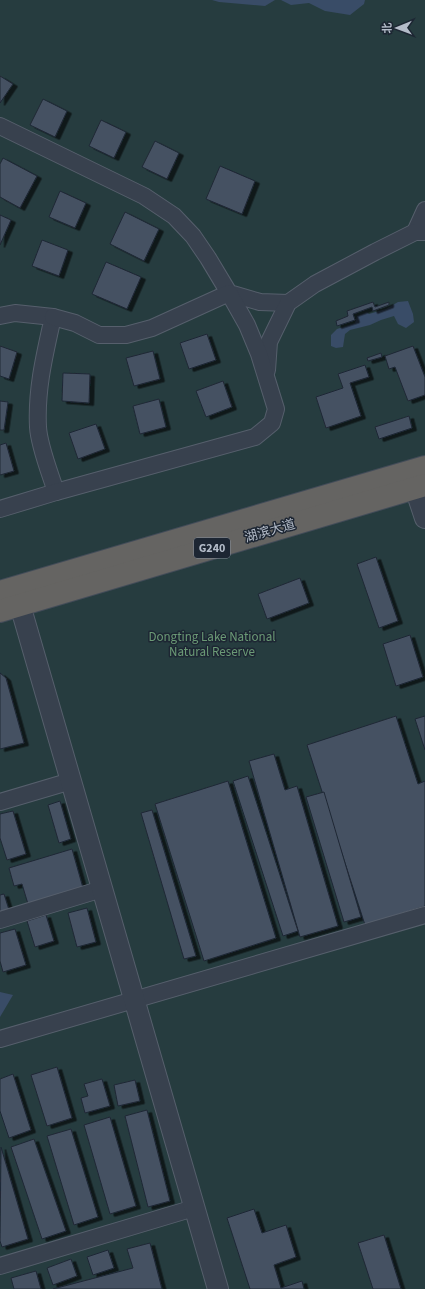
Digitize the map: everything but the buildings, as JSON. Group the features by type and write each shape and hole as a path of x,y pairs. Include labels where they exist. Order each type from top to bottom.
{"highway":[{"name":"湖滨大道","path":"0,592 425,467"},
{"name":"湖滨大道","path":"10,608 420,487"}],"street":[{"path":"0,509 255,437 272,423 276,409 259,354 247,325 208,258 193,236 174,216 144,196 2,132"},
{"path":"267,379 268,342 288,303 315,284 375,252 420,232 425,210"},
{"path":"0,316 15,313 53,317 75,324 99,335 126,335 152,328 229,294 260,302 288,303"},
{"path":"53,317 43,362 39,397 38,428 45,459 56,492"},
{"path":"420,487 425,518"},
{"path":"10,608 71,781 218,1289"},
{"path":"0,802 71,781"},
{"path":"0,920 102,889"},
{"path":"0,1039 425,915"},
{"path":"0,1266 194,1208"}],"green space":[{"name":"Dongting Lake National Natural Reserve","path":"0,0 425,0 425,1289 0,1289"}],"water":[{"path":"212,0 275,0 265,6"},
{"path":"281,0 365,0 364,4 350,15 325,11 309,3 291,5"},
{"path":"408,301 413,314 414,322 406,328 398,324 394,316 370,325 350,330 345,334 343,347 336,348 331,346 331,335 337,329 355,323 357,316 367,312 369,314 386,309 398,302"},
{"path":"0,992 13,995 0,1017"}]}
